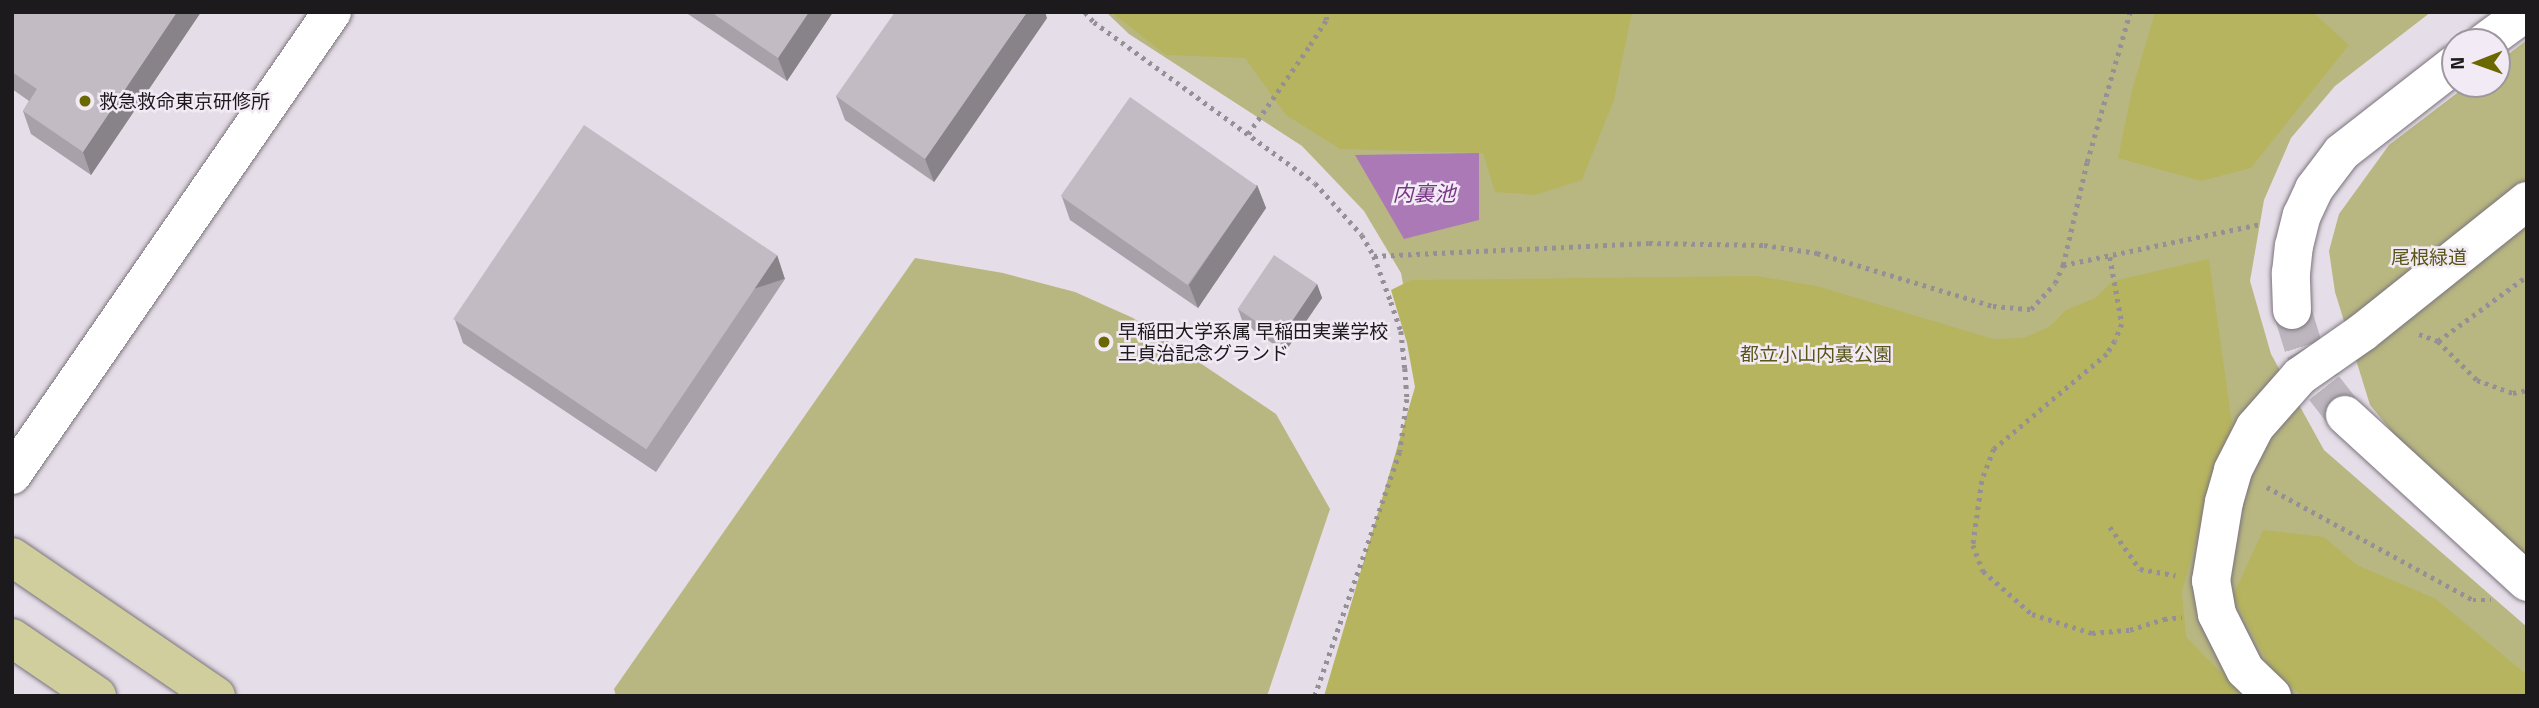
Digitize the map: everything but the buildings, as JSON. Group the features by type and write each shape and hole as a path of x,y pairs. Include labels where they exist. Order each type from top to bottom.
{"main road":[{"path":"12,557 216,696"},
{"path":"12,638 97,696"}],"street":[{"path":"12,475 332,12"},
{"path":"2504,28 2526,12"},
{"path":"2292,310 2291,273 2302,215 2314,189 2342,152 2441,75"},
{"path":"2272,696 2245,670 2214,597 2224,502 2233,470 2255,426 2300,376 2363,332 2527,201"},
{"path":"2345,415 2511,591"}],"path":[{"path":"1086,12 1094,22 1315,183 1362,235 1374,256 1401,331 1406,399 1400,452 1315,696"},
{"path":"1248,134 1310,45 1326,20 1327,12"},
{"path":"1374,256 1648,243 1764,245 1817,253 2013,310 2031,309 2054,283 2063,265 2087,162 2130,12"},
{"path":"2063,265 2302,215"},
{"path":"2110,257 2122,324 2115,341 2107,354 1994,449 1982,481 1973,545 1983,571 2032,614 2092,633 2130,630 2164,619 2214,597"},
{"path":"2438,341 2527,276"},
{"path":"2363,332 2403,327 2438,341 2477,380 2512,393 2527,390"},
{"path":"2233,470 2473,600 2511,591"},
{"path":"2110,527 2140,569 2214,597"}],"green space":[{"name":"都立小山内裏公園","path":"1106,12 2431,12 2335,86 2291,138 2264,200 2250,281 2271,354 2324,450 2527,627 2527,696 1328,696 1416,392 1412,333 1401,273 1364,211 1302,146 1129,34"},
{"path":"1111,12 1632,12 1614,100 1582,180 1535,195 1495,192 1483,153 1340,149 1286,115 1245,58 1166,55"},
{"path":"2155,12 2313,12 2349,45 2251,168 2201,181 2118,158 2132,90"},
{"name":"尾根緑道","path":"2527,40 2527,566 2419,464 2370,405 2335,292 2329,251 2339,214 2389,145 2451,98 2511,98 2511,52"},
{"name":"早稲田大学系属 早稲田実業学校 王貞治記念グランド","path":"915,258 1003,273 1075,292 1133,318 1276,414 1330,509 1267,696 616,696 614,689"},
{"path":"2209,259 2232,424 2214,472 2182,592 2186,637 2244,696 1324,696 1415,387 1407,343 1391,290 1411,280 1757,276 1817,286 1993,339 2024,338 2049,327 2066,310 2095,298 2113,281"},
{"path":"2263,530 2324,537 2357,565 2436,599 2527,675 2527,696 2302,696 2270,667 2233,596"}],"water":[{"name":"内裏池","path":"1479,153 1479,220 1404,239 1355,155"}],"tunnel":[{"path":"2292,310 2304,349 2324,388 2345,415"}],"place":[{"name":"救急救命東京研修所","path":"85,101"},
{"name":"早稲田大学系属 早稲田実業学校 王貞治記念グランド","path":"1104,342"}]}
